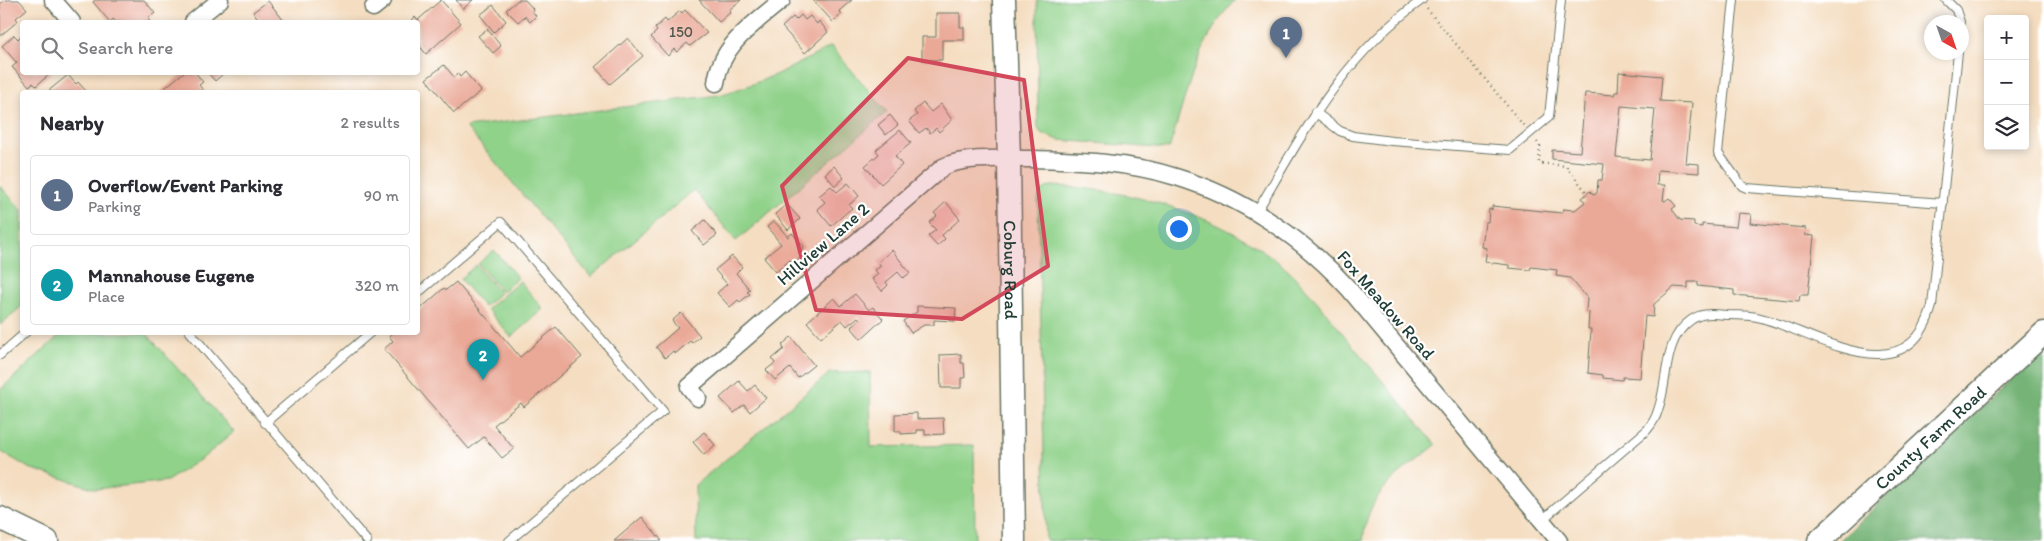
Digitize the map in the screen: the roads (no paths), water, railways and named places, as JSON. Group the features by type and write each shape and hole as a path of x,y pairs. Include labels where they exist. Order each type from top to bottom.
{"main road":[{"name":"Coburg Road","path":"1004,0 1009,159 1014,541"},
{"name":"County Farm Road","path":"1819,541 2044,333"},
{"path":"0,518 47,541"}],"street":[{"path":"53,0 70,20"},
{"path":"195,20 220,0"},
{"path":"716,83 719,68 733,43 782,0"},
{"name":"Fox Meadow Road","path":"1009,159 1097,162 1146,170 1198,184 1256,213 1307,249 1337,275 1560,541"},
{"name":"Hillview Lane 2","path":"698,398 689,386 938,171 955,162 1009,159"}],"lane":[{"path":"1256,213 1316,112 1341,77 1390,25 1421,0"},
{"path":"1316,112 1328,123 1349,135 1392,141 1507,151 1513,149 1549,117 1561,0"},
{"path":"1734,0 1718,153 1742,186 1747,188 1943,203"},
{"path":"1946,0 1956,10 1958,15"},
{"path":"1542,520 1647,430 1658,412 1672,346 1684,326 1696,317 1709,313 1758,317 1836,346 1867,354 1894,351 1911,341 1929,317 1932,306 1957,60"},
{"path":"420,291 501,222 662,411 509,541"},
{"path":"0,355 23,335"},
{"path":"192,335 265,423 367,541"},
{"path":"265,423 368,335"}],"place":[{"name":"Overflow/Event Parking","path":"1286,58"},
{"name":"Mannahouse Eugene","path":"483,380"}]}
